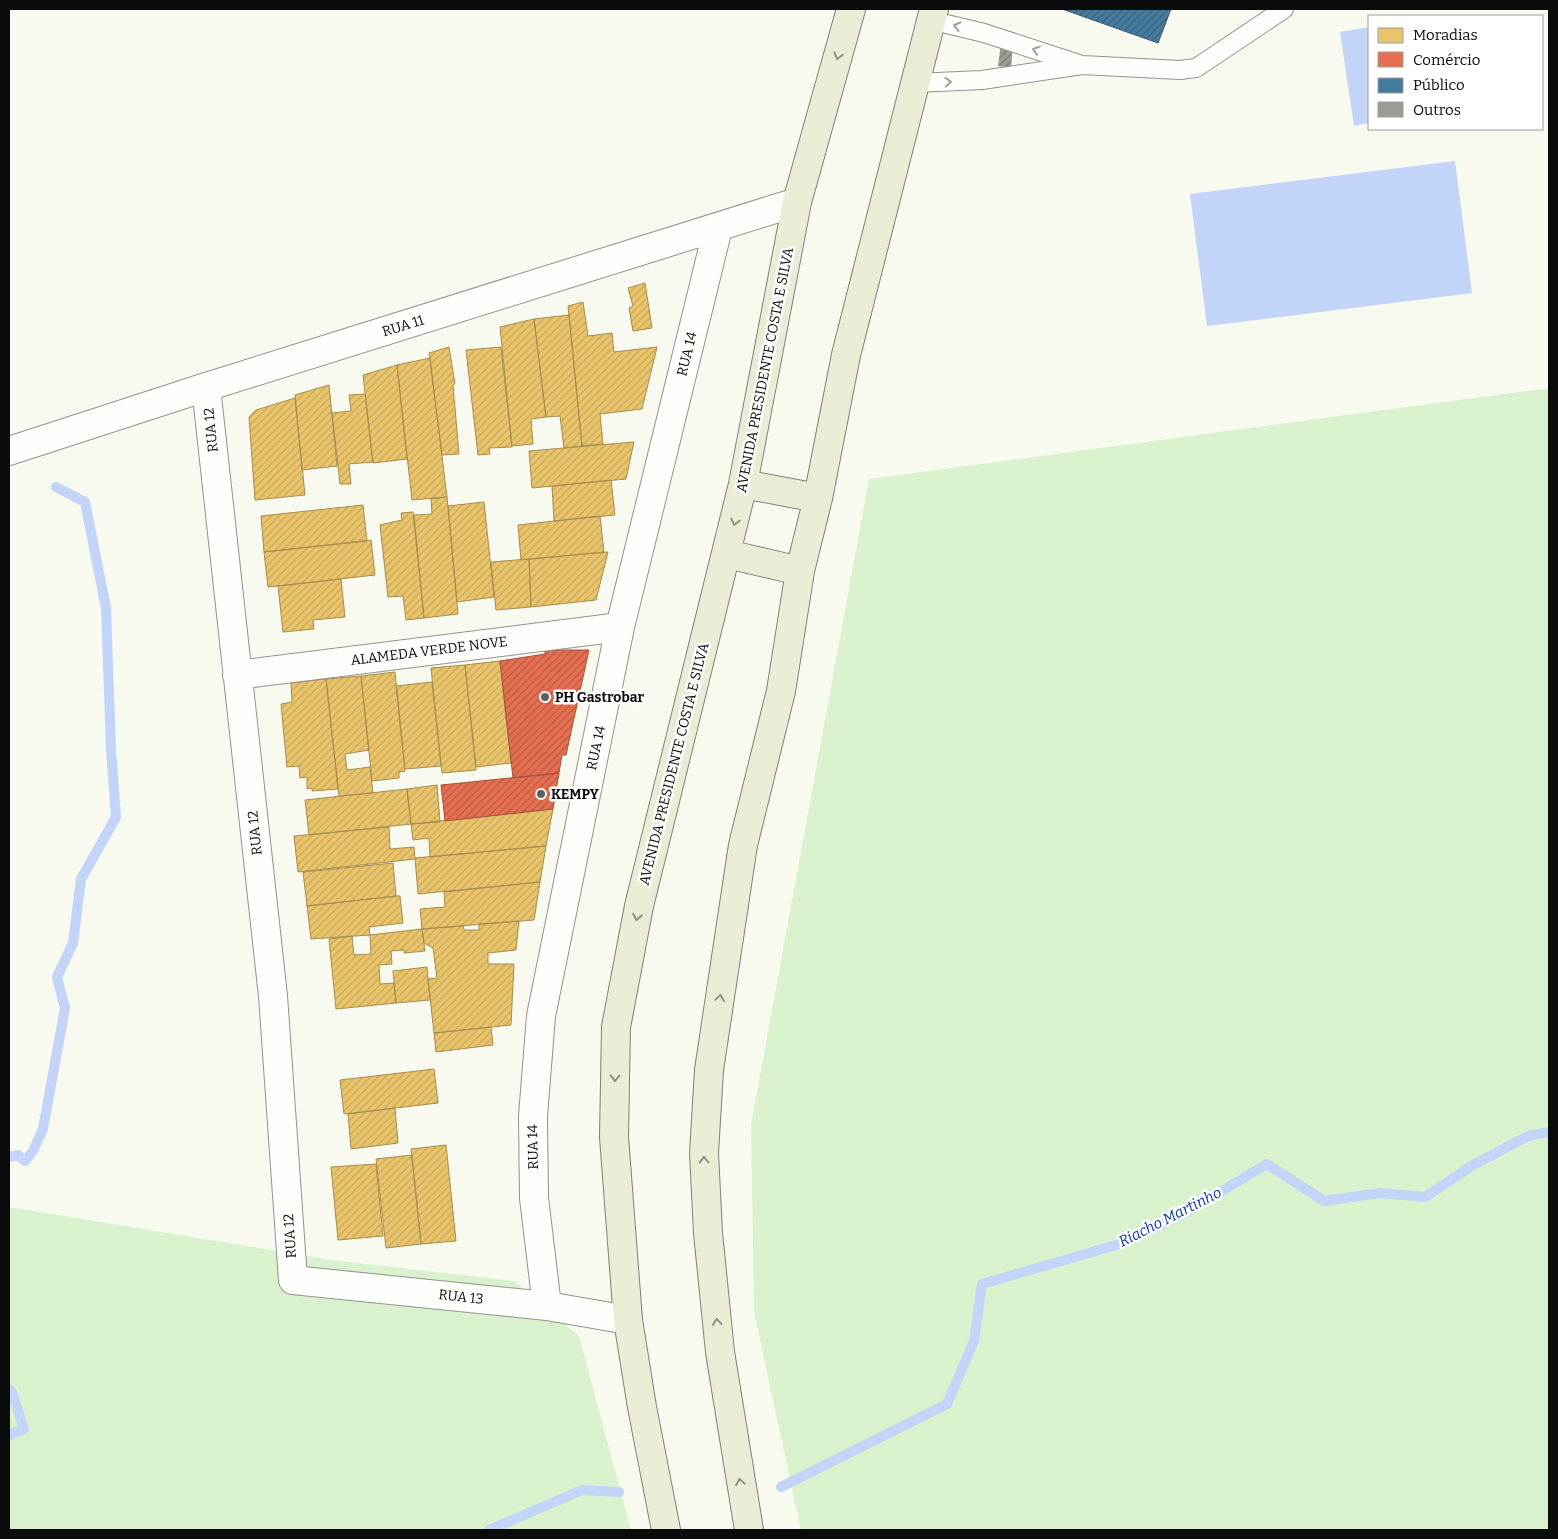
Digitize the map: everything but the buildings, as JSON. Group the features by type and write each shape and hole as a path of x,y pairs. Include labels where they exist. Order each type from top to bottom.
{"main road":[{"name":"AVENIDA PRESIDENTE COSTA E SILVA","path":"666,1530 642,1407 628,1320 614,1137 616,1027 639,906 743,484 797,202 851,9"},
{"path":"749,1530 720,1352 708,1233 704,1153 709,1070 742,845 781,691 800,571 818,498 846,355 932,14"},
{"path":"743,484 818,498"},
{"path":"727,554 800,571"}],"street":[{"name":"RUA 11","path":"9,451 206,387 797,202"},
{"name":"RUA 14","path":"547,1306 534,1198 533,1125 541,1016 620,627 718,228"},
{"name":"RUA 12","path":"206,387 273,996 293,1280"},
{"name":"ALAMEDA VERDE NOVE","path":"237,675 620,627"},
{"name":"RUA 13","path":"293,1280 547,1306 628,1320"}],"lane":[{"path":"915,83 982,80 1082,65 1180,70 1196,68 1284,9"},
{"path":"932,14 1082,65"}],"green space":[{"path":"1549,388 1549,1530 801,1530 754,1312 751,1125 869,479"},
{"path":"9,1207 332,1260 514,1281 579,1336 631,1530 9,1530"}],"water":[{"path":"1368,27 1368,123 1354,126 1340,32"},
{"path":"1455,161 1472,293 1207,326 1190,194"}],"waterway":[{"path":"9,1157 18,1155 25,1161 33,1151 43,1129 65,1008 57,977 73,943 81,879 116,817 111,750 106,608 85,502 56,487"},
{"name":"Riacho Martinho","path":"781,1487 947,1404 974,1341 982,1284 1123,1243 1187,1212 1267,1164 1324,1201 1380,1193 1425,1197 1473,1165 1528,1136 1549,1132"},
{"path":"9,1389 12,1392 24,1429 9,1435"},
{"path":"489,1530 582,1490 619,1492"}],"place":[{"name":"PH Gastrobar","path":"545,697"},
{"name":"KEMPY","path":"541,794"}]}
